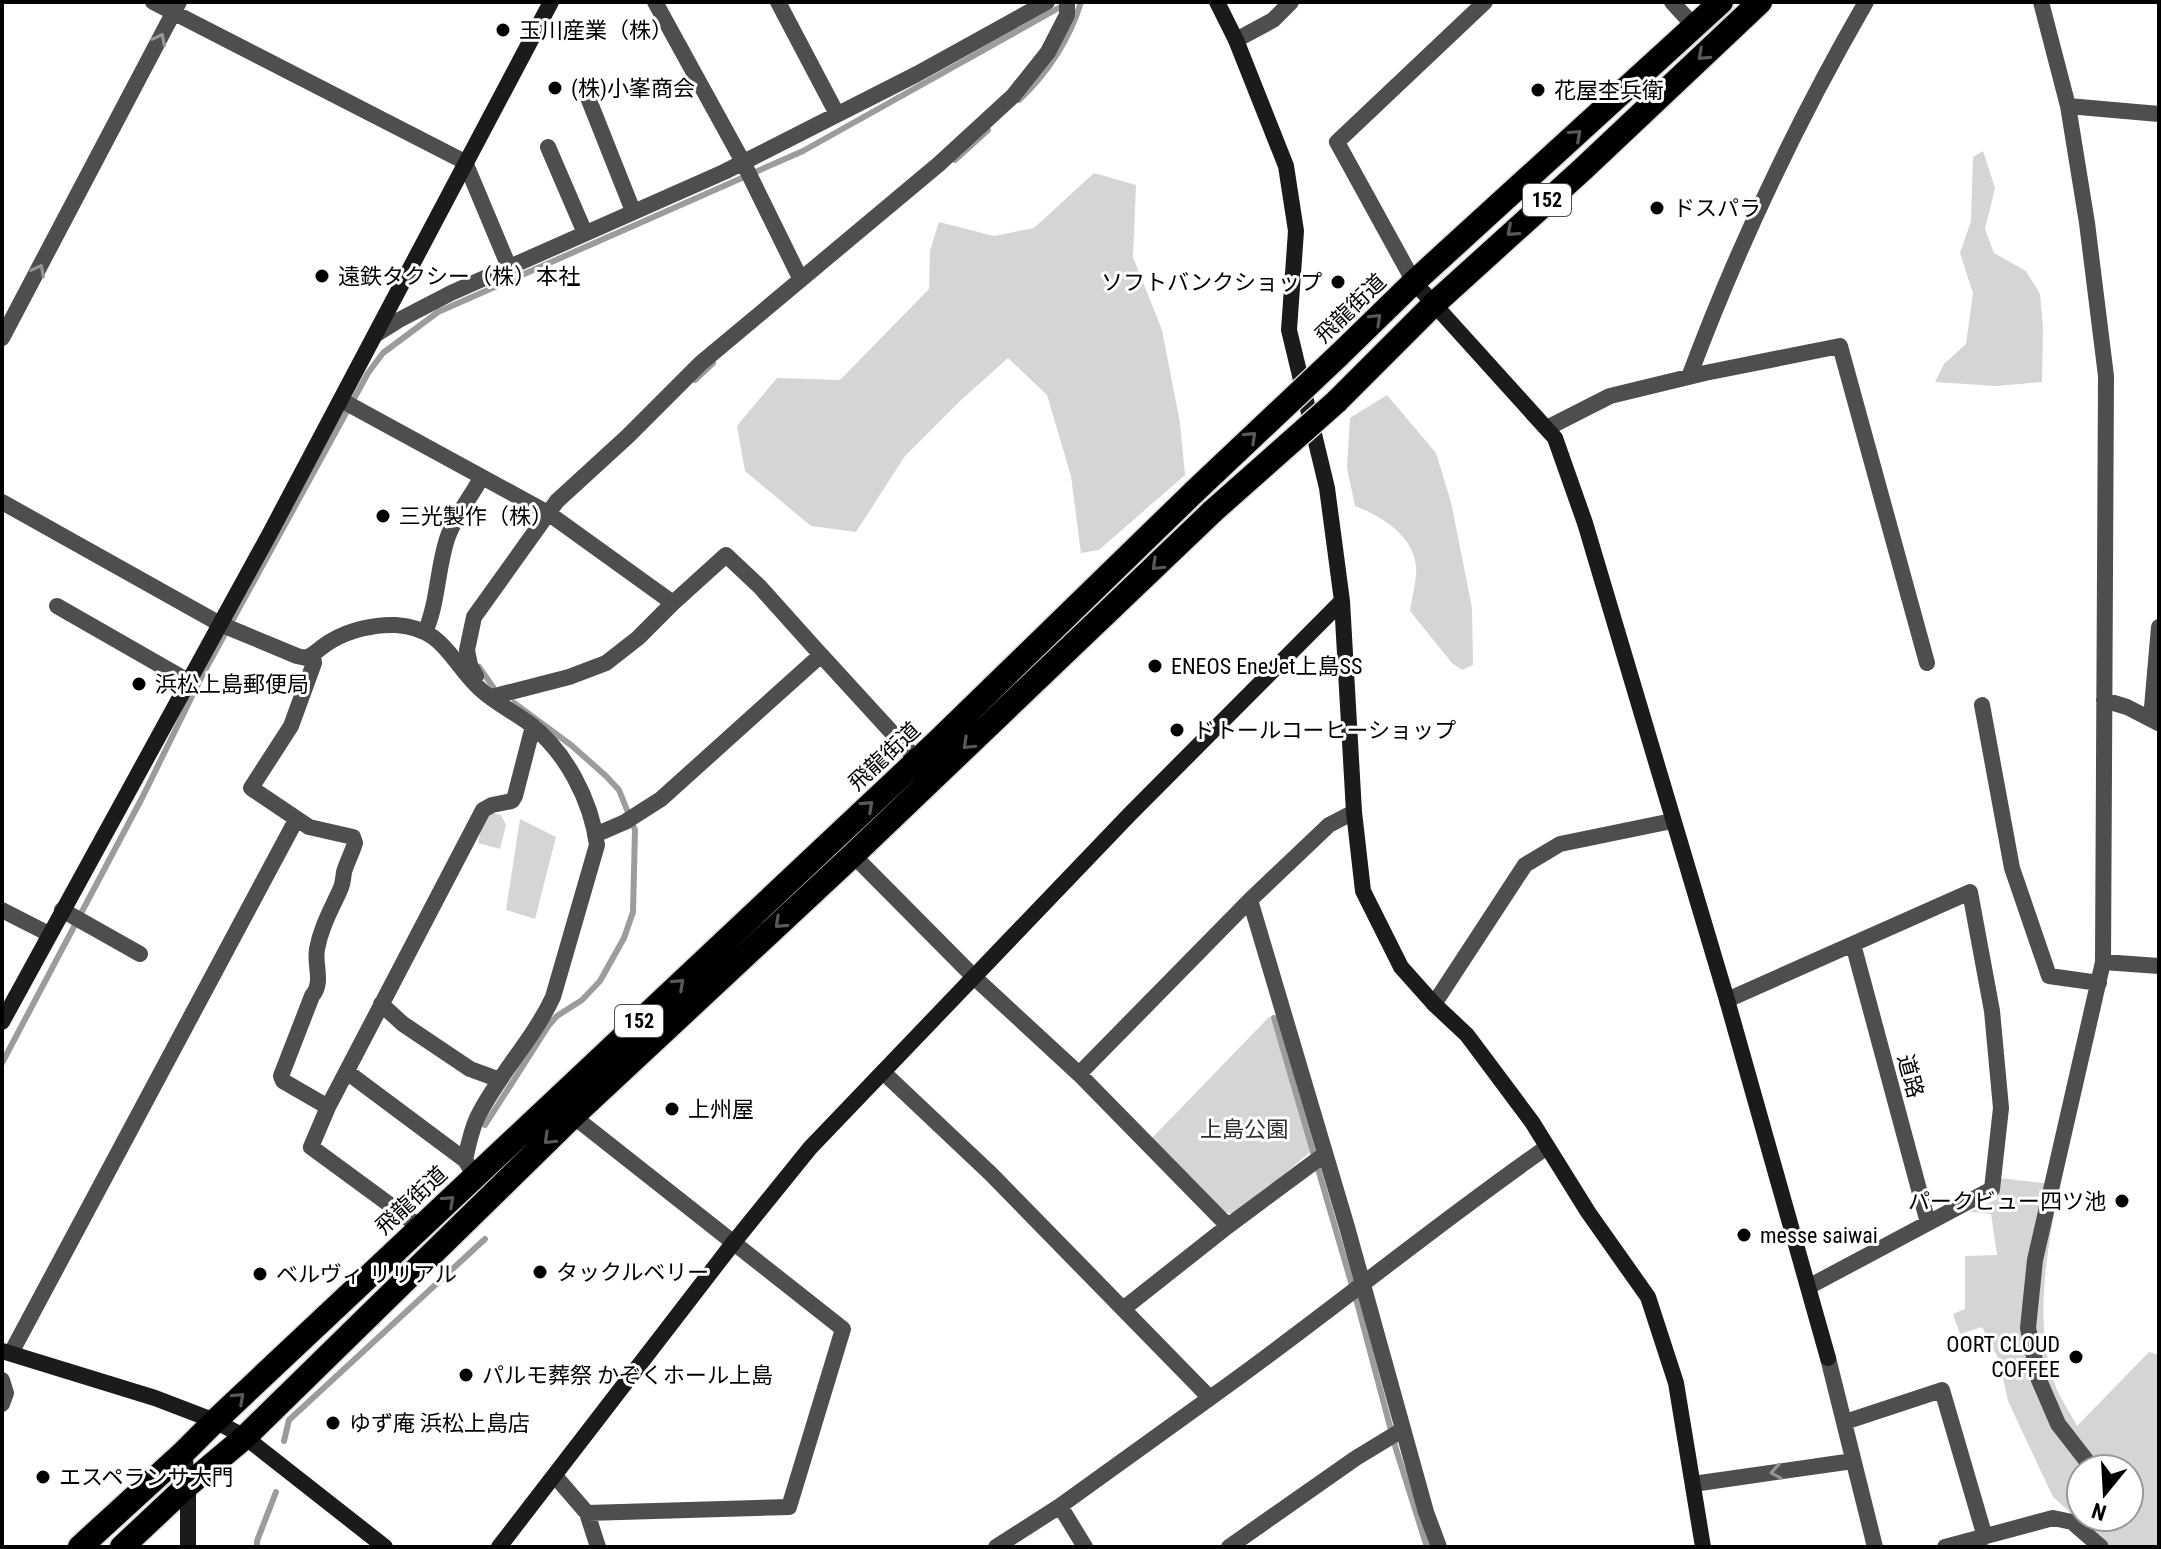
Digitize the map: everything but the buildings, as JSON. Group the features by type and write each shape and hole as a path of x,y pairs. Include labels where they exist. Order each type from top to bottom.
{"highway":[{"name":"飛龍街道","path":"80,1547 420,1227 470,1168 917,760 1414,282 1721,2"},
{"name":"152","path":"122,1547 245,1437 573,1116 853,855 1213,511 1336,402 1434,304 1760,2"}],"street":[{"path":"153,2 176,7 465,162 509,267"},
{"path":"2,1022 49,934 74,917 188,681 227,627 347,404 375,335 551,2"},
{"path":"655,2 747,170 800,278"},
{"path":"778,2 837,114"},
{"path":"375,335 399,320 509,267 633,211 747,170 837,114 1047,2"},
{"path":"1217,2 1236,40 1286,166 1296,231 1289,330 1327,488 1342,601 1354,812 1363,891 1401,967 1467,1035 1648,1297 1676,1383 1703,1547"},
{"path":"1236,40 1273,20 1291,2"},
{"path":"1485,2 1337,142 1414,282 1555,438 1585,523 1810,1286 1875,1547"},
{"path":"1672,2 1695,27"},
{"path":"1689,377 1719,296 1790,140 1866,2"},
{"path":"2041,2 2068,106 2087,223 2106,376 2103,962 2035,1260 2028,1328 2039,1380 2058,1424 2081,1453"},
{"path":"2,338 6,319 176,7"},
{"path":"487,695 470,665 467,650 474,617 557,501 701,363 939,164 1013,96 1048,52 1067,9"},
{"path":"587,95 633,211"},
{"path":"2068,106 2159,114"},
{"path":"548,147 585,233"},
{"path":"1547,428 1610,396 1840,346 1927,663"},
{"path":"347,404 548,513 673,603"},
{"path":"425,632 432,618 448,537 481,478"},
{"path":"2,502 227,627 297,656 306,658 331,641 369,627 396,625 425,632 440,640 466,676 487,695 533,726 563,757 584,801 597,845 553,997 477,1119 470,1168 347,1072"},
{"path":"487,695 569,677 606,663 638,638 726,555 760,587 917,760"},
{"path":"499,1547 810,1148 1130,814 1342,601"},
{"path":"57,606 188,681"},
{"path":"2104,700 2155,722 2159,627"},
{"path":"313,655 314,663 291,726 251,788 296,820 318,831 353,837 355,843 342,887 326,918 318,944 318,989 312,996 281,1076 283,1081 328,1107"},
{"path":"595,835 630,819 661,799 821,655"},
{"path":"1982,705 2012,868 2049,976 2099,983"},
{"path":"420,1227 311,1147 328,1107 483,810 512,801 515,796 533,726"},
{"path":"1079,1074 1250,900 1329,825 1354,812"},
{"path":"296,820 6,1352 155,1398 215,1421 245,1437 385,1547"},
{"path":"1434,1004 1525,865 1560,844 1672,821"},
{"path":"853,855 974,977 1079,1074 1228,1226"},
{"path":"1727,1000 1970,892 1992,1011 2001,1108 1992,1189 1810,1286"},
{"path":"1250,900 1317,1160 1395,1434 1439,1547"},
{"path":"2,910 49,934"},
{"path":"74,917 140,954"},
{"name":"道路","path":"1853,944 1928,1223"},
{"path":"2103,962 2159,966"},
{"path":"381,1004 403,1024 470,1069 500,1080"},
{"path":"883,1072 991,1174 1210,1398"},
{"path":"573,1116 843,1329 789,1507 587,1513"},
{"path":"996,1547 1060,1506 1210,1398 1356,1290 1466,1203 1547,1147"},
{"path":"1123,1309 1317,1160"},
{"path":"2,1380 6,1393 2,1404"},
{"path":"1845,1422 1942,1390 1985,1537"},
{"path":"1229,1547 1395,1434"},
{"path":"184,1452 188,1485 188,1547"},
{"path":"1693,1484 1853,1461"},
{"path":"555,1476 587,1513 598,1547"},
{"path":"1060,1506 1085,1547"},
{"path":"1945,1547 2053,1518 2072,1522 2101,1547"}],"green space":[{"path":"1983,151 1995,188 1985,229 1994,253 2026,271 2040,294 2042,382 1996,386 1935,382 1944,364 1966,344 1973,293 1960,253 1971,221 1973,157"},
{"path":"1094,173 1136,185 1133,257 1162,330 1180,423 1185,475 1099,550 1081,553 1071,476 1047,395 1008,358 905,456 856,532 811,526 745,471 737,426 777,378 840,380 929,289 930,251 939,222 994,236 1034,228"},
{"path":"1387,395 1436,453 1451,502 1472,608 1473,665 1462,670 1452,663 1410,611 1416,566 1409,545 1385,521 1355,506 1347,468 1350,418"},
{"path":"490,812 501,815 506,825 500,849 478,843 482,824"},
{"path":"520,819 556,837 535,919 506,910"},
{"name":"上島公園","path":"1270,1016 1314,1149 1236,1214 1224,1212 1152,1138"},
{"path":"1999,1178 2059,1185 2044,1284 2044,1333 2054,1382 2077,1426 2149,1352 2159,1355 2159,1547 2108,1547 2093,1533 2145,1533 2145,1453 2065,1453 2065,1508 2053,1497 2008,1401 1999,1360 1982,1327 1960,1334 1953,1314 1965,1309 1965,1256 1997,1255 1991,1214 1970,1212 1997,1199"}],"waterway":[{"path":"1019,100 1056,55 1071,29 1081,2"},
{"path":"2,1063 143,796 203,674 368,373 383,353 438,312 803,151 1064,5"},
{"path":"955,160 988,130"},
{"path":"695,380 713,363"},
{"path":"479,667 493,687"},
{"path":"485,1125 549,1025 582,1000 600,981 624,938 633,912 635,830 619,790 571,745 514,703"},
{"path":"1274,1018 1396,1449 1427,1547"},
{"path":"284,1441 289,1420 485,1239"},
{"path":"257,1547 276,1492"}],"place":[{"name":"玉川産業（株）","path":"503,30"},
{"name":"(株)小峯商会","path":"555,88"},
{"name":"花屋杢兵衛","path":"1538,90"},
{"name":"ドスパラ","path":"1657,208"},
{"name":"遠鉄タクシー（株）本社","path":"322,276"},
{"name":"ソフトバンクショップ","path":"1338,282"},
{"name":"三光製作（株）","path":"383,516"},
{"name":"ENEOS EneJet上島SS","path":"1155,666"},
{"name":"浜松上島郵便局","path":"139,684"},
{"name":"ドトールコーヒーショップ","path":"1177,730"},
{"name":"上州屋","path":"672,1109"},
{"name":"パークビュー四ツ池","path":"2122,1201"},
{"name":"messe saiwai","path":"1744,1235"},
{"name":"タックルベリー","path":"540,1272"},
{"name":"ベルヴィ リリアル","path":"260,1274"},
{"name":"OORT CLOUD COFFEE","path":"2076,1357"},
{"name":"パルモ葬祭 かぞくホール上島","path":"466,1375"},
{"name":"ゆず庵 浜松上島店","path":"333,1423"},
{"name":"エスペランサ大門","path":"43,1477"}]}
